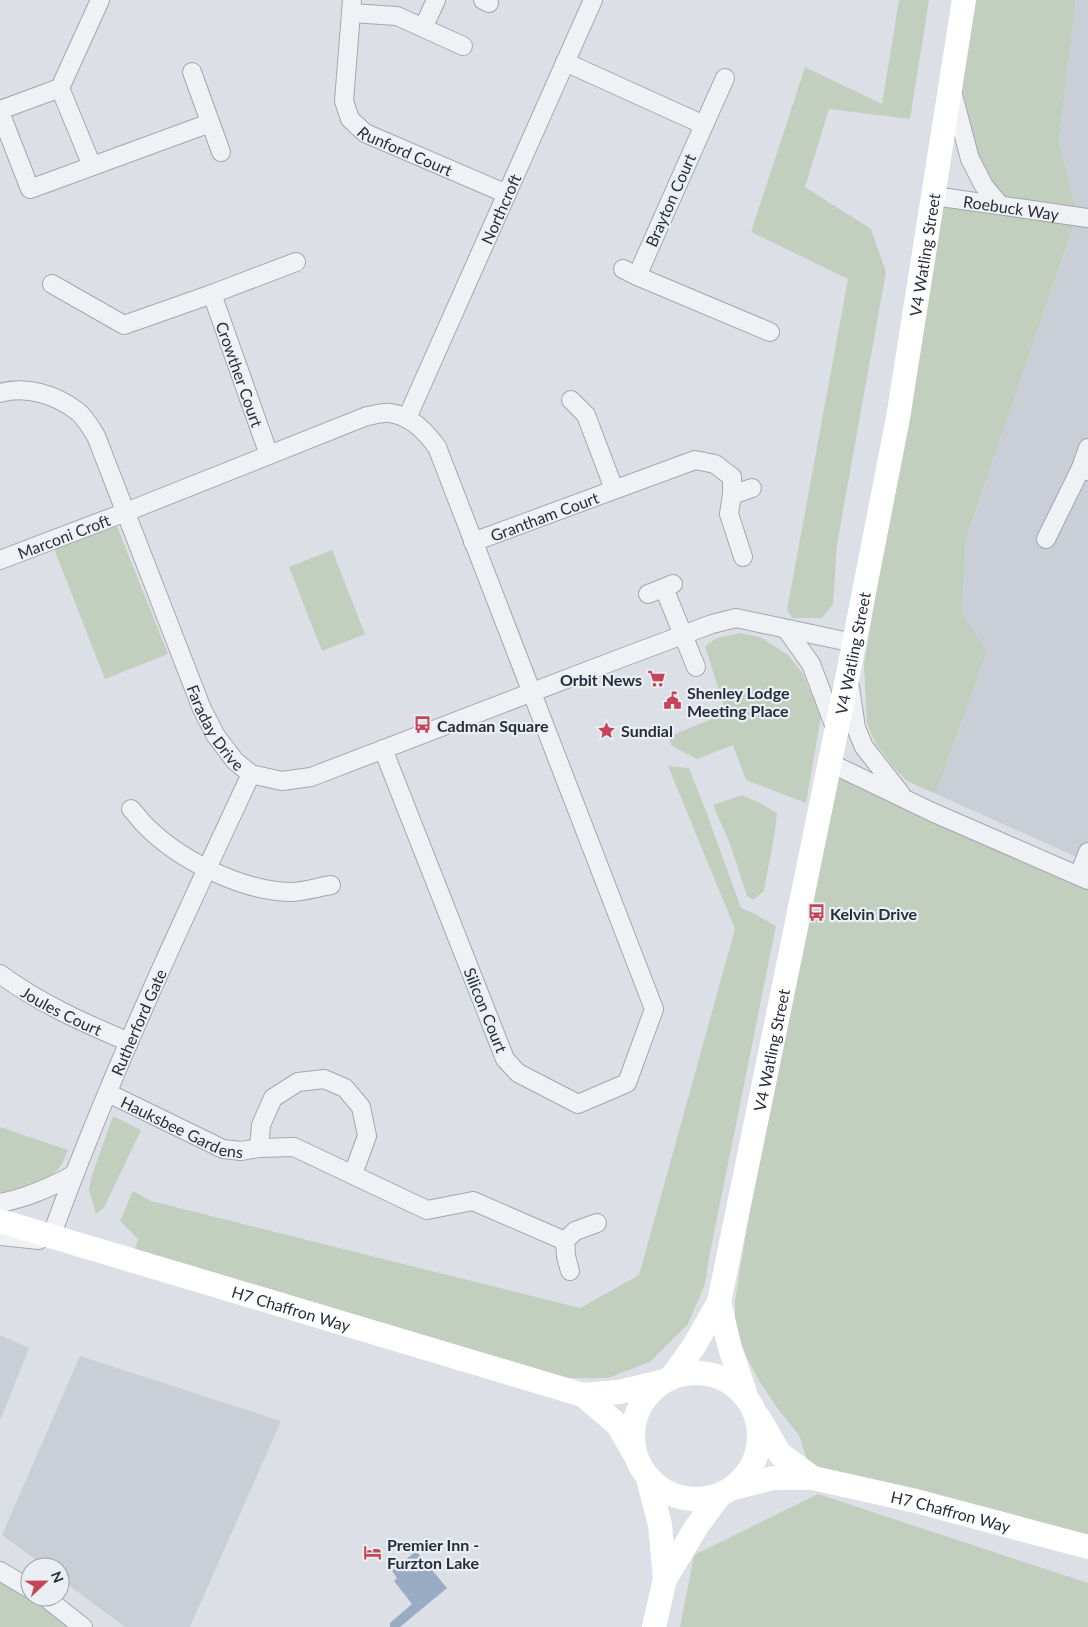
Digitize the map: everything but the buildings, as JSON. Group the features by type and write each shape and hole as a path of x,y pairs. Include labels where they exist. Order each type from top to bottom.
{"street":[{"path":"100,0 60,88 0,111 30,190 210,123"},
{"path":"424,26 436,0"},
{"name":"Northcroft","path":"407,418 593,0"},
{"name":"V4 Watling Street","path":"668,1379 694,1346 719,1302 848,674 898,418 964,0"},
{"name":"Runford Court","path":"463,46 424,26 397,16 352,6 344,100 350,119 365,133 507,194"},
{"path":"565,62 704,125"},
{"path":"192,72 221,152"},
{"name":"Brayton Court","path":"725,78 704,125 630,273 770,332"},
{"path":"951,86 970,159 984,186 1000,206"},
{"path":"60,88 92,166"},
{"name":"Roebuck Way","path":"934,196 1088,218"},
{"path":"52,284 124,325 296,262"},
{"name":"Crowther Court","path":"212,294 269,455"},
{"name":"Faraday Drive","path":"0,393 10,390 48,394 78,412 96,436 202,709 216,736 235,761 251,774 282,780 310,777 712,624 736,618 854,643"},
{"name":"Grantham Court","path":"571,400 586,415 614,489"},
{"path":"126,512 367,416 389,413 407,418 424,430 437,446 532,693"},
{"path":"1046,539 1084,469 1088,448"},
{"name":"Grantham Court","path":"473,542 695,460 715,464 732,477 729,514 743,557"},
{"path":"732,495 752,488"},
{"name":"Marconi Croft","path":"0,560 126,512"},
{"path":"662,588 696,667"},
{"path":"786,629 811,664 836,730"},
{"path":"848,674 856,728 864,747 903,797"},
{"name":"Silicon Court","path":"383,749 505,1059 518,1073 578,1104 627,1083 654,1009 532,693"},
{"path":"830,762 932,812 1083,877 1088,852"},
{"name":"Rutherford Gate","path":"61,1240 73,1175 129,1042 251,774"},
{"path":"131,808 148,829 174,849 226,877 254,887 290,892 331,885"},
{"name":"Joules Court","path":"0,974 47,1005 129,1042"},
{"name":"Hauksbee Gardens","path":"259,1148 260,1125 274,1098 298,1082 324,1079 345,1088 362,1107 366,1136 353,1174"},
{"name":"Hauksbee Gardens","path":"108,1093 223,1149 241,1151 259,1148 294,1147 427,1210 473,1201 565,1241"},
{"path":"0,1203 19,1200 42,1192 73,1175"},
{"name":"H7 Chaffron Way","path":"0,1221 583,1395 619,1392 668,1379"},
{"path":"570,1271 565,1241 574,1231 597,1223"},
{"path":"0,1236 61,1240"},
{"name":"V4 Watling Street","path":"719,1302 730,1348 750,1404"},
{"path":"654,1627 665,1579 660,1525 648,1478 635,1456 632,1434 636,1413 648,1394 668,1379 692,1373 713,1374 737,1387 750,1404 759,1427 759,1444 755,1461 746,1476 726,1492 697,1526 665,1579"},
{"name":"H7 Chaffron Way","path":"583,1395 618,1425 635,1456"},
{"name":"H7 Chaffron Way","path":"750,1404 780,1454 813,1478"},
{"path":"648,1478 663,1491 681,1498 700,1500 726,1492"},
{"name":"H7 Chaffron Way","path":"726,1492 773,1478 813,1478 916,1501 1088,1547"},
{"path":"0,1571 20,1582"},
{"path":"57,1607 83,1627"}],"shaded area":[{"path":"1076,0 1088,0 1088,862 936,794 987,651 962,613 966,539 1077,216 1059,138"},
{"path":"0,1335 29,1348 0,1421"},
{"path":"80,1356 281,1421 190,1627 125,1627 70,1586 70,1557 32,1557 2,1535"}],"green space":[{"path":"899,0 929,0 910,119 829,109 805,187 871,229 886,272 837,544 833,604 822,618 792,618 787,610 848,279 751,232 805,67 882,104"},
{"path":"964,0 1076,0 1059,138 1077,216 966,539 962,613 987,651 936,794 907,781 894,768 876,744 867,724 864,665 888,521 934,196 999,205 984,186 951,86"},
{"path":"116,524 168,654 105,679 54,549"},
{"path":"332,550 365,634 322,651 289,567"},
{"path":"740,633 760,637 788,655 803,674 821,717 806,803 746,780 733,745 697,759 672,746 668,737 726,713 705,646 717,638"},
{"path":"830,763 1088,880 1088,1547 813,1478 799,1435 761,1384 735,1331 735,1301 796,921"},
{"path":"668,766 689,768 741,908 776,926 705,1284 688,1324 650,1362 608,1378 567,1378 135,1249 138,1239 120,1221 133,1191 151,1201 580,1308 639,1275 735,929"},
{"path":"742,795 777,813 764,891 753,900 747,896 730,844 713,805"},
{"path":"113,1116 141,1130 104,1208 96,1214 89,1190 92,1175"},
{"path":"0,1127 68,1150 62,1164 47,1178 39,1182 24,1188 0,1192"},
{"path":"818,1494 1088,1583 1088,1627 680,1627 694,1555"},
{"path":"0,1571 20,1588 20,1607 58,1607 83,1627 0,1627"}],"water":[{"path":"416,1551 447,1588 400,1627 390,1627 390,1623 412,1604 394,1581 397,1578 392,1571"}],"place":[{"name":"Orbit News","path":"656,679"},
{"name":"Shenley Lodge Meeting Place","path":"673,701"},
{"name":"Cadman Square","path":"423,725"},
{"name":"Sundial","path":"607,730"},
{"name":"Kelvin Drive","path":"816,913"},
{"name":"Premier Inn - Furzton Lake","path":"373,1553"}]}
